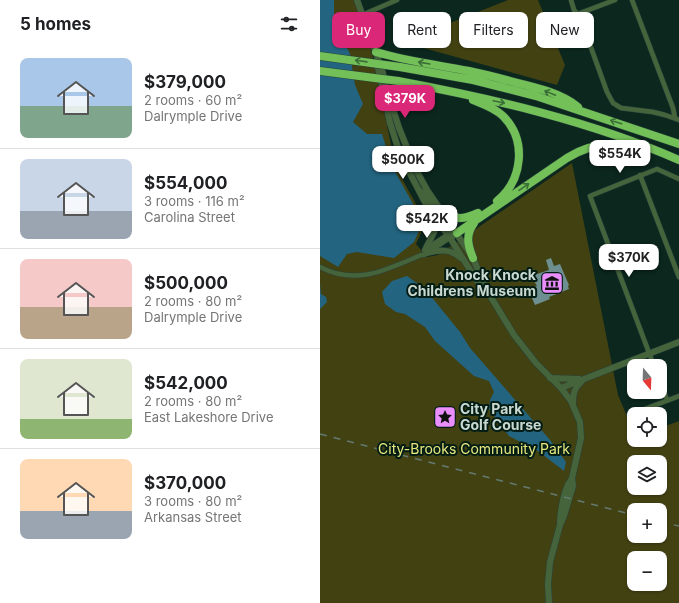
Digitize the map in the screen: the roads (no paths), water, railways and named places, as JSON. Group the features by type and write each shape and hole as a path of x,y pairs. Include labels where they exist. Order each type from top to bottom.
{"highway":[{"path":"376,52 394,57 471,71 536,88 573,102 584,112"},
{"path":"320,56 400,66 473,80 536,96 679,144"},
{"path":"320,71 398,81 506,103 578,124 676,159"},
{"path":"434,88 492,108 512,127 516,136 520,154 515,176 503,196 478,216 470,229 468,245 473,258"},
{"path":"452,234 566,158 590,146 619,144 676,159"},
{"path":"441,211 460,219 478,216"}],"street":[{"path":"357,0 361,12"},
{"path":"369,12 398,0"},
{"path":"571,0 576,12"},
{"path":"582,12 615,0"},
{"path":"632,0 677,119"},
{"path":"374,48 394,114 410,157 427,190 441,211 465,261 477,281 486,289"},
{"path":"591,48 607,92 614,103 621,108 653,112 677,119"},
{"path":"376,52 378,71 392,132 400,154 419,190 422,199 432,214 473,258 486,289 514,335 532,358 561,388 573,404 580,422 581,438 572,478 573,486 560,525 548,575 549,603"},
{"path":"651,359 590,196 657,169 679,179"},
{"path":"640,175 679,277"},
{"path":"419,190 426,196 452,234"},
{"path":"426,252 435,228 432,214"},
{"path":"320,267 336,274 363,276 394,267 420,255 452,234"},
{"path":"426,252 441,250 450,252 457,254 465,261"},
{"path":"561,388 679,342"},
{"path":"550,378 584,378"},
{"path":"573,404 573,394 575,389 584,378"},
{"path":"649,407 679,396"}],"water":[{"path":"320,0 334,0 334,12 332,12 332,48 347,48 350,54 355,85 363,104 353,122 367,134 382,134 392,166 423,222 414,242 394,258 357,252 347,254 338,267 320,256"},
{"path":"407,276 425,289 460,332 470,348 550,440 566,462 564,471 538,451 509,436 489,409 490,400 494,392 489,381 474,376 435,341 425,327 405,314 396,312 385,304 382,292 392,281"},
{"path":"320,284 321,294 326,297 327,302 320,309"}],"railway":[{"path":"320,434 627,513"},
{"path":"667,523 679,526"}],"place":[{"name":"Knock Knock Childrens Museum","path":"552,283"},
{"name":"City Park Golf Course","path":"445,417"}],"park label":[{"name":"City-Brooks Community Park","path":"474,449"}]}
